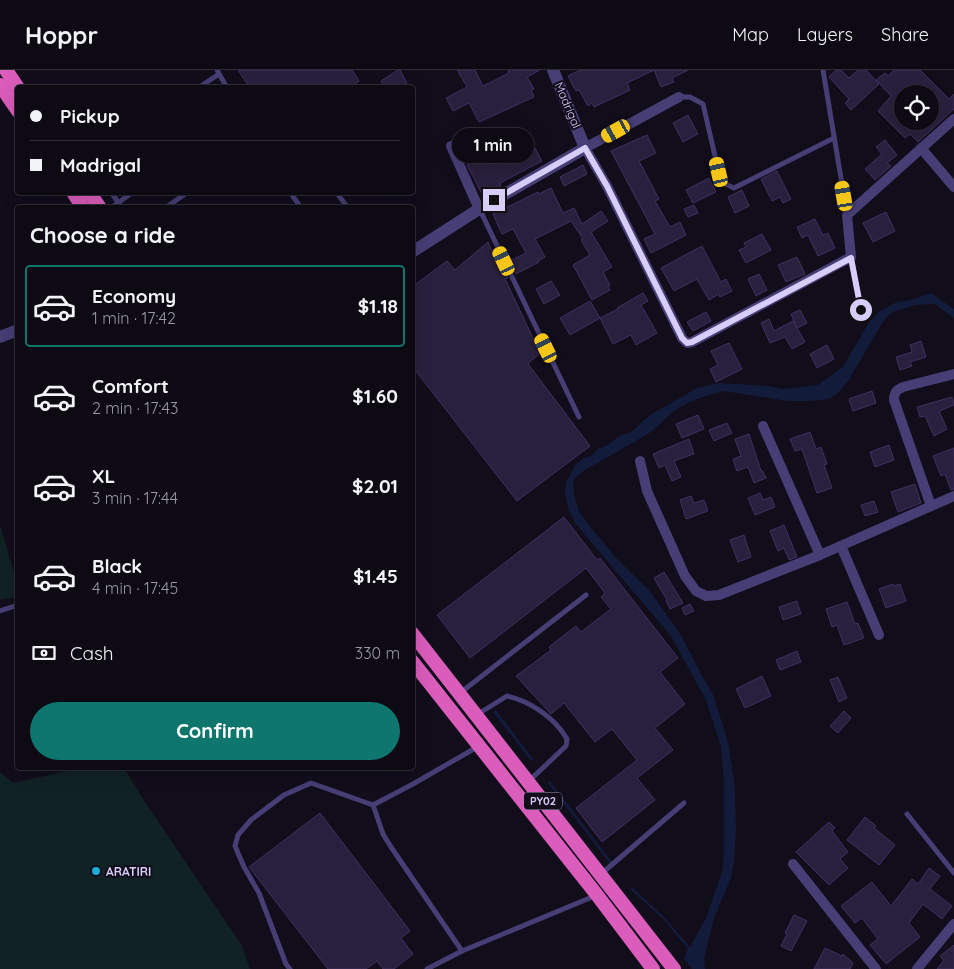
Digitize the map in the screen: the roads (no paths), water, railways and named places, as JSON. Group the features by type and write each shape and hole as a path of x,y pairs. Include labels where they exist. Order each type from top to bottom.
{"highway":[{"path":"6,70 16,85"},
{"path":"0,85 15,107"},
{"name":"PY02","path":"415,637 674,969"},
{"name":"PY02","path":"415,666 480,745 653,969"}],"street":[{"name":"Madrigal","path":"553,70 585,148"},
{"path":"415,250 479,209 679,97"},
{"path":"585,148 607,186 682,338 687,343 851,258 847,215 954,119"},
{"path":"451,146 479,209"},
{"path":"922,148 954,187"},
{"path":"0,337 15,331"},
{"path":"932,506 894,400 894,395 897,390 903,387 954,374"},
{"path":"763,426 820,555"},
{"path":"640,461 648,491 684,576 696,591 706,596 719,595 820,555 953,498"},
{"path":"842,546 879,635"},
{"path":"793,864 876,969"},
{"path":"917,969 954,924"}],"lane":[{"path":"823,70 847,215"},
{"path":"202,85 218,72 225,85"},
{"path":"679,97 690,96 703,104 722,182 734,188 834,138"},
{"path":"120,205 130,195"},
{"path":"169,205 184,195"},
{"path":"339,196 346,205"},
{"path":"479,209 578,417"},
{"path":"851,258 861,310"},
{"path":"460,693 586,595"},
{"path":"0,611 15,606"},
{"path":"476,715 507,696 521,699 560,727 567,739 566,746 528,782"},
{"path":"290,969 286,964 259,893 244,867 235,846 238,835 251,820 284,795 310,783 373,805 480,745"},
{"path":"600,875 684,803"},
{"path":"373,805 383,834 390,847 462,951"},
{"path":"907,814 954,873"},
{"path":"427,969 462,951 597,895"}],"water":[{"path":"931,293 954,309 954,318 935,304 915,305 893,312 884,320 848,381 838,393 829,399 788,401 724,391 709,395 689,402 674,411 651,432 582,472 575,478 573,483 574,495 579,511 587,523 618,560 649,590 681,635 713,694 728,742 735,787 736,830 734,861 731,878 714,918 704,959 705,969 692,969 684,959 688,949 664,920 630,889 632,887 666,919 690,947 706,918 722,872 724,857 724,782 721,746 706,700 671,636 575,523 568,508 565,493 566,483 575,465 584,458 591,456 598,449 609,444 619,436 631,432 650,415 697,388 720,383 768,386 783,389 818,385 843,367 869,322 880,311 897,302 911,300"},
{"path":"496,710 533,759 531,761 493,712"},
{"path":"550,781 615,866 613,868 548,783"}],"place":[{"name":"ARATIRI","path":"96,871"}]}
